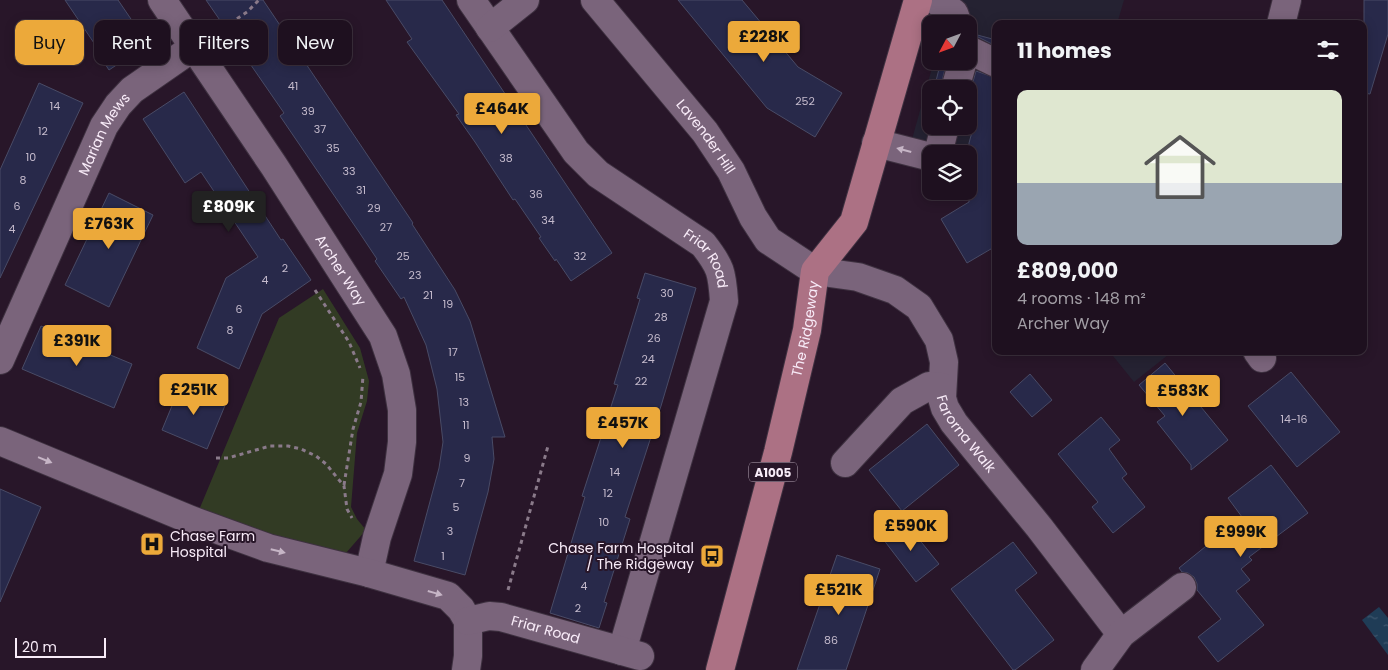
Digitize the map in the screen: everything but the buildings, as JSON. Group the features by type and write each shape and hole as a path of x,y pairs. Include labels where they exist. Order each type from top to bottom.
{"main road":[{"name":"The Ridgeway","path":"720,670 807,330 815,271 854,222 918,0"}],"street":[{"name":"Archer Way","path":"162,0 180,26"},
{"name":"Friar Road","path":"468,621 489,616 501,618 631,653 724,301 722,275 715,259 703,244 598,174 576,152 471,0"},
{"path":"490,28 525,0"},
{"name":"Lavender Hill","path":"595,0 706,132 731,171 752,217 768,240 815,271"},
{"path":"935,0 955,15"},
{"path":"1282,20 1287,0"},
{"path":"978,54 992,61"},
{"name":"Marian Mews","path":"0,360 104,126 118,105 132,90 180,57"},
{"name":"Archer Way","path":"206,65 274,166 383,336 396,374 402,410 402,442 398,474 377,537 369,574"},
{"path":"876,143 922,155"},
{"name":"Farorna Walk","path":"815,271 858,277 895,290 919,307 939,340 944,362 942,398 945,408 954,423 1040,527 1121,634"},
{"path":"845,464 902,401 928,386 942,387"},
{"path":"0,441 191,520 268,548 448,596 461,609 468,621 466,670"},
{"path":"1095,670 1121,634 1182,587"}],"path":[{"path":"236,20 248,12 259,0"},
{"path":"315,290 348,342 364,377 362,402 353,429 344,486 347,509 354,523 364,533 377,537"},
{"path":"216,458 228,458 270,446 288,446 301,449 316,456 326,464 344,486"},
{"path":"501,618 548,446"}],"shaded area":[{"path":"951,0 1124,0 1118,20 992,20 992,205 986,197 977,191 977,145 922,145 922,169 905,164 922,104 922,135 977,135 977,80 929,80 931,70 978,70 978,15 962,15"},
{"path":"1112,355 1168,355 1134,382"}],"green space":[{"path":"323,289 360,348 369,381 367,401 357,433 351,507 357,519 366,530 346,553 262,535 199,510 279,318"}],"water":[{"path":"1379,607 1388,618 1388,655 1362,620"}],"place":[{"name":"Chase Farm Hospital","path":"152,544"},
{"name":"Chase Farm Hospital / The Ridgeway","path":"712,556"}]}
